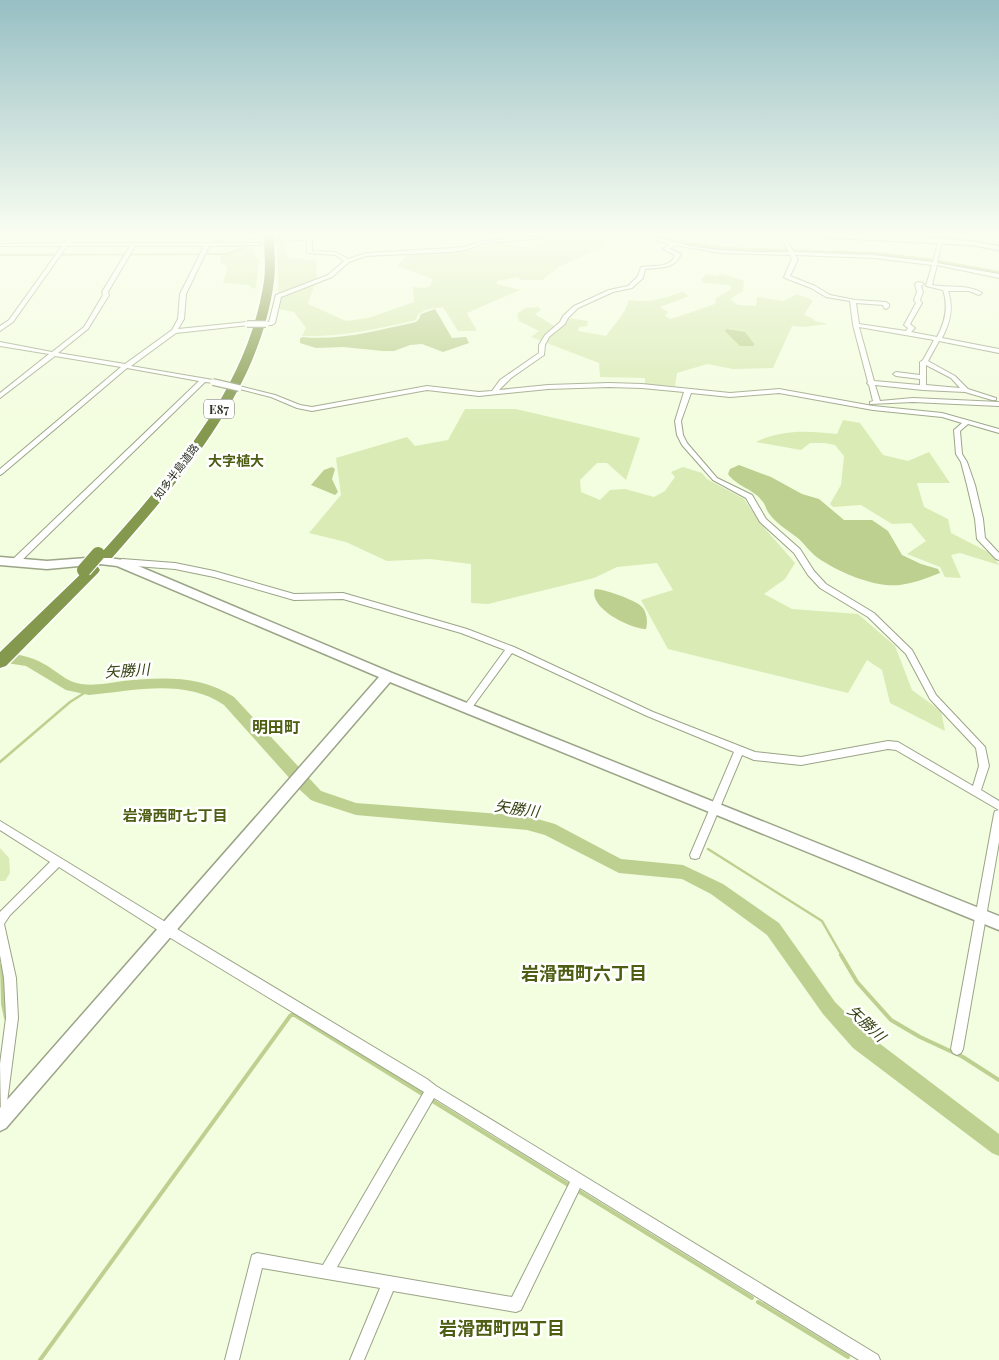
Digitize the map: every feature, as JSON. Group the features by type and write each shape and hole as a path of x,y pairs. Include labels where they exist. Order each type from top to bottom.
{"highway":[{"name":"知多半島道路","path":"0,662 23,635 88,570 164,489 189,456 236,380 254,339 264,311 266,298"},
{"name":"知多半島道路","path":"0,651 23,635"}],"street":[{"path":"0,329 11,321 27,298"},
{"path":"0,396 89,325 104,298"},
{"path":"0,473 125,367 174,331 181,319 183,298"},
{"path":"174,331 272,323 277,298"},
{"path":"494,392 498,385 528,366 542,354 542,344 547,336 563,323 576,307 595,298"},
{"path":"847,298 853,301 886,304 886,307"},
{"path":"907,333 912,328 907,324 919,303 917,298"},
{"path":"923,388 922,365 948,324 949,298"},
{"path":"853,301 856,325 870,383 877,403"},
{"path":"856,325 999,351"},
{"path":"0,344 213,382 273,396 299,407 312,408 427,388 442,388 480,394 548,387 609,385 730,395 779,391 873,408 942,415 999,431"},
{"path":"925,362 953,377 966,390"},
{"path":"896,374 922,377"},
{"path":"15,562 203,381"},
{"path":"870,383 966,390 999,402"},
{"path":"688,391 678,421 680,435 684,444 714,479 749,497 763,520 797,551 823,586 871,615 909,652 933,697 980,747 984,766 976,791"},
{"path":"849,403 913,400 999,402"},
{"path":"967,422 957,430 959,454 964,462 971,485 979,519 981,539 999,557"},
{"path":"0,561 48,565 108,561 166,565 231,577 294,597 343,596 464,631 511,649 650,714 739,750 767,758 801,761 881,746 898,746 999,806"},
{"path":"122,562 388,676 999,923"},
{"path":"468,707 511,649"},
{"path":"3,1119 388,676"},
{"path":"695,855 739,750"},
{"path":"957,1049 999,814"},
{"path":"0,825 168,930 423,1083 856,1355 873,1360"},
{"path":"0,921 6,912 58,861"},
{"path":"0,926 10,978 12,1018 1,1102 3,1119"},
{"path":"326,1273 432,1090"},
{"path":"232,1360 257,1260 516,1305 578,1180"},
{"path":"357,1360 389,1283"}],"shaded area":[{"path":"279,298 310,298 308,304 346,321 368,318 414,302 414,298 500,298 467,313 477,331 458,331 443,307 423,311 416,320 360,332 302,336 306,328 294,312 279,309"},
{"path":"682,298 660,307 668,312 665,316 671,319 715,304 716,298 731,298 738,305 756,306 757,298 783,301 788,298 809,298 813,300 804,315 815,321 828,324 803,327 792,326 773,368 733,369 707,364 677,373 675,386 645,384 645,378 600,377 599,363 531,337 539,331 519,321 517,314 525,308 538,307 541,310 535,314 554,326 561,327 568,322 568,318 588,321 587,326 579,327 578,331 606,336 622,315 629,300"},
{"path":"435,309 452,338 466,337 469,343 443,352 422,344 410,345 394,351 383,351 343,347 316,348 300,343 302,337 345,336 416,322 421,314"},
{"path":"726,329 745,332 754,346 740,346 725,331"},
{"path":"465,409 516,409 640,438 626,480 607,463 597,463 580,480 581,492 600,500 610,490 625,489 654,497 665,491 675,477 671,472 683,467 702,473 707,479 744,499 761,524 795,563 785,579 764,594 792,609 858,614 895,646 912,690 941,711 945,731 890,703 882,670 867,660 848,693 668,649 641,600 673,590 657,563 617,567 594,578 488,604 471,603 471,564 430,559 387,561 346,542 309,533 341,495 336,458 407,437 415,446 448,440"},
{"path":"843,420 860,423 883,455 908,461 929,452 950,483 917,483 924,507 948,519 951,533 992,554 999,565 960,553 951,555 961,578 945,577 940,567 907,554 926,541 911,523 892,524 861,505 833,507 830,504 841,485 844,456 835,445 810,443 801,450 756,442 776,435 796,432 837,434"},
{"path":"739,465 771,477 802,494 819,499 844,520 872,520 888,531 902,555 921,564 938,569 940,573 910,583 890,585 857,578 836,569 815,556 799,539 775,520 768,512 764,503 755,494 731,478 728,474 730,469"},
{"path":"332,467 335,469 332,479 338,492 335,495 311,485 324,470"},
{"path":"595,589 619,595 641,606 645,611 646,629 621,621 604,610 595,596"},
{"path":"0,848 9,858 10,873 5,881 0,881"}],"waterway":[{"name":"矢勝川","path":"0,657 31,663 64,684 79,689 89,690 162,683 199,686 215,692 229,701 316,796 356,809 527,823 549,829 619,866 683,872 693,876 717,889 773,929 829,1008 860,1041 999,1146"},
{"path":"0,762 70,702 89,690"},
{"path":"708,849 822,921 842,956"},
{"path":"841,955 857,982 891,1020 920,1037 963,1057 999,1080"},
{"path":"2,965 3,1004 6,1018"},
{"path":"40,1360 290,1016 293,1014 424,1095"},
{"path":"431,1100 570,1186"},
{"path":"580,1192 752,1298"},
{"path":"758,1302 848,1357"}],"district":[{"name":"大字植大","path":"236,460"},
{"name":"明田町","path":"276,726"},
{"name":"岩滑西町七丁目","path":"175,815"},
{"name":"岩滑西町六丁目","path":"584,973"},
{"name":"岩滑西町四丁目","path":"502,1328"}]}
